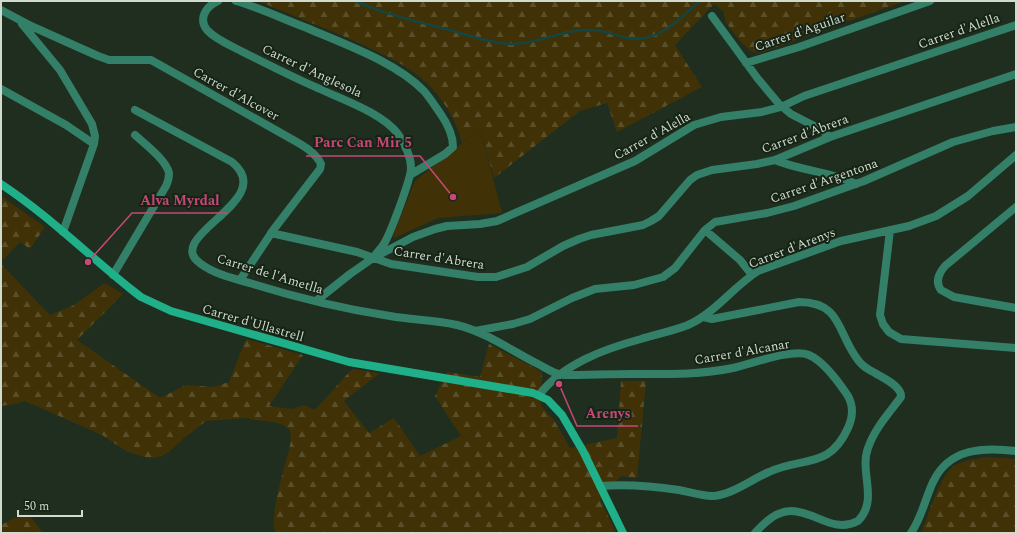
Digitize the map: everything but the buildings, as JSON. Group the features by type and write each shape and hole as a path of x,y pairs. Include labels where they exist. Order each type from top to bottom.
{"street":[{"name":"Carrer d'Anglesola","path":"218,1 207,8 203,18 203,23 210,33 278,70 353,104 393,129 403,144 410,161 410,175 385,243 373,258"},
{"path":"236,1 263,10 384,62 403,74 423,90 444,119 451,133 453,147 445,154 410,175"},
{"name":"Carrer d'Aguilar","path":"746,63 799,47 930,1"},
{"name":"Carrer d'Alcover","path":"1,10 56,38 104,58 118,60 151,60 300,144 316,155 321,164 320,169 271,233 240,280"},
{"path":"712,16 746,63 781,106 791,114 820,129 830,137"},
{"path":"17,18 60,70 92,124 95,136 94,144 63,232"},
{"name":"Carrer d'Alella","path":"316,301 373,258 413,237 435,228 463,224 480,224 497,221 510,216 544,199 635,161 694,125 721,117 762,112 804,96 1016,25"},
{"name":"Carrer d'Abrera","path":"271,233 357,252 391,264 478,277 496,277 527,267 578,239 643,225 652,221 659,216 690,180 697,175 712,170 775,160 830,137 1016,74"},
{"path":"1,88 66,125 94,144"},
{"name":"Carrer de l'Ametlla","path":"136,110 232,162 241,172 244,183 241,193 195,242 192,251 194,259 202,266 240,280 361,312 457,325 474,331 559,375"},
{"name":"Carrer d'Argentona","path":"474,331 513,324 530,319 572,298 595,289 634,285 662,277 676,268 711,224 719,221 780,210 808,202 856,184 953,142 993,131 1016,127"},
{"path":"113,275 166,186 169,178 167,168 163,162 136,135"},
{"name":"Carrer d'Arenys","path":"539,395 549,383 559,375 584,360 610,348 688,325 703,316 752,275 768,267 825,246 856,237 919,223 947,211 968,196 1016,155"},
{"path":"775,160 788,165 841,177 856,184"},
{"name":"Carrer d'Ullastrell","path":"1,184 63,232 141,297 171,311 348,362 533,392 539,395"},
{"path":"1016,207 945,266 940,274 938,283 941,290 954,297 1016,308"},
{"path":"705,230 740,260 752,275"},
{"path":"890,230 880,311 883,324 889,332 901,340 1016,348"},
{"path":"703,316 712,319 795,303 811,303 822,306 832,314 859,361 868,369 891,383 901,391 902,394 875,432 867,448 866,460 868,500 864,512 857,521 846,528 837,530 802,514 790,511 774,516 755,533"},
{"name":"Carrer d'Alcanar","path":"559,375 696,373 733,368 784,355 805,354 813,357 830,373 844,390 852,404 853,412 850,424 842,440 831,452 820,459 779,467 726,493 708,496 639,485 600,486"},
{"path":"539,395 548,400 562,416 583,451 623,533"},
{"path":"911,533 922,512 932,483 947,462 954,457 972,452 989,450 1016,451"}],"green space":[{"path":"258,1 905,1 760,53 751,51 742,43 726,23 723,11 714,4 675,45 702,87 617,132 607,103 580,111 494,178 480,129 462,143 457,127 445,105 422,78 396,61 359,43"},
{"path":"480,129 502,213 438,218 394,238 393,236 415,181"},
{"path":"1,196 45,227 30,249 20,242 1,262"},
{"path":"1,264 50,315 72,306 105,283 123,294 77,340 160,398 186,385 213,387 229,382 246,339 303,355 269,406 292,409 304,405 315,410 352,369 380,373 344,401 369,433 394,418 420,456 461,436 435,396 447,372 480,377 489,344 542,372 541,406 554,420 570,448 617,438 621,381 646,381 637,478 621,476 600,499 616,533 276,533 274,516 276,503 291,440 290,430 283,425 274,422 247,418 206,421 170,451 162,456 153,458 144,457 126,451 102,435 25,401 1,406"},
{"path":"987,457 1016,459 1016,533 921,533 939,487 949,471 954,466 962,462"},
{"path":"23,516 32,518 43,533 1,533 1,525 14,518"}],"waterway":[{"path":"355,1 394,15 480,39 514,44 531,42 582,30 600,31 627,38 638,39 648,37 658,34 676,22 700,1"}],"place":[{"name":"Parc Can Mir 5","path":"453,197"},
{"name":"Alva Myrdal","path":"88,262"},
{"name":"Arenys","path":"559,384"}]}
